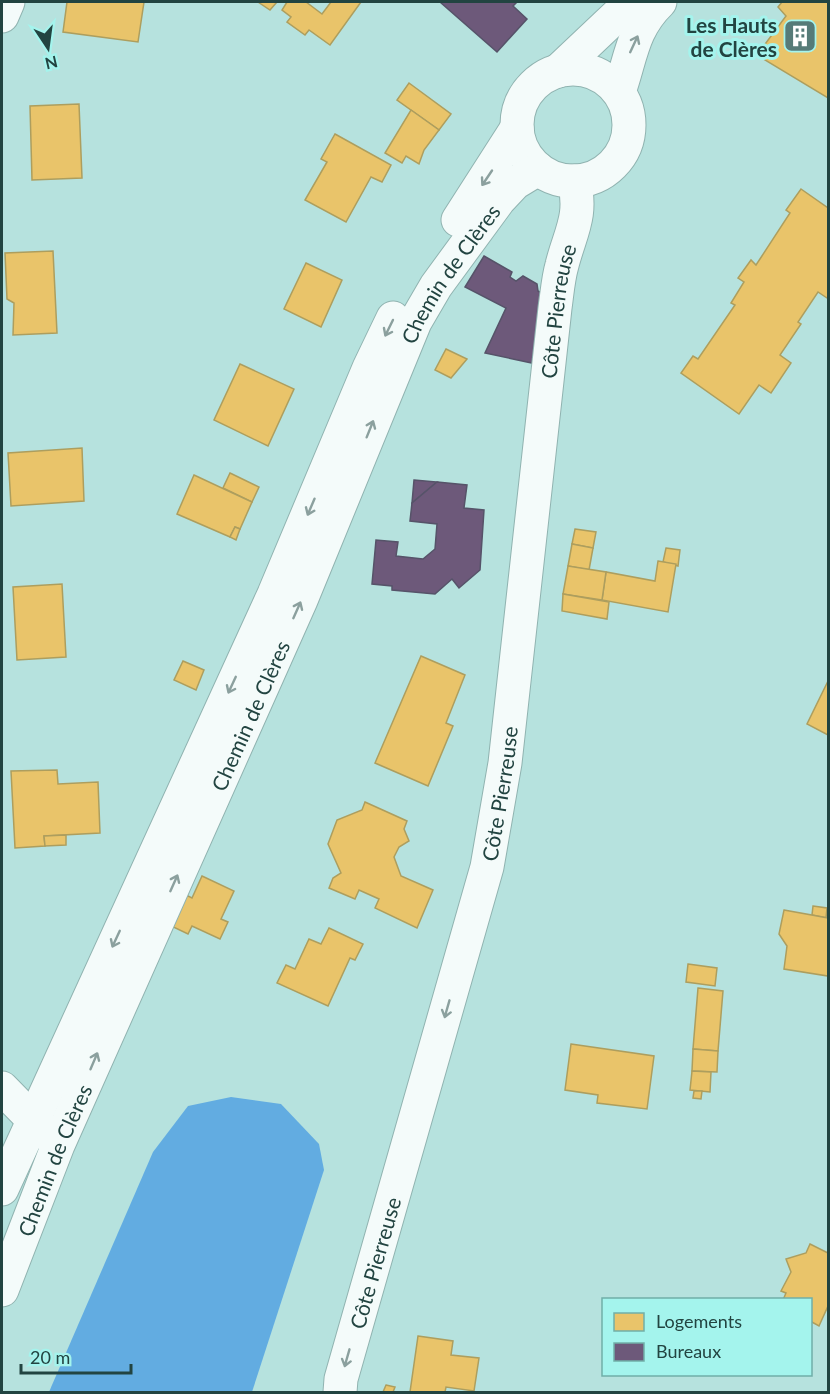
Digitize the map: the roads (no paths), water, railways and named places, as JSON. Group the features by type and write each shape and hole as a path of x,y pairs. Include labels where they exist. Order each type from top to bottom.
{"street":[{"path":"2,16 8,2"},
{"path":"558,71 631,2"},
{"path":"619,92 627,58 648,14 660,2"},
{"path":"575,69 592,72 607,80 619,92 628,110 630,131 624,151 612,166 594,177 561,181 538,169 521,146 517,128 523,99 544,77 558,71 575,69"},
{"name":"Chemin de Clères","path":"2,1189 274,594 387,332 418,278 495,165 517,128"},
{"name":"Chemin de Clères","path":"2,1290 58,1145 301,600 415,322 436,286 499,200 514,183 538,169"},
{"name":"Côte Pierreuse","path":"340,1392 341,1379 487,867 505,763 555,308 562,266 576,220 579,200 574,181"},
{"path":"2,1088 58,1145"}],"water":[{"path":"231,1097 281,1104 319,1144 324,1170 252,1392 49,1392 153,1152 188,1106"}],"place":[{"name":"Les Hauts de Clères","path":"800,36"}]}
